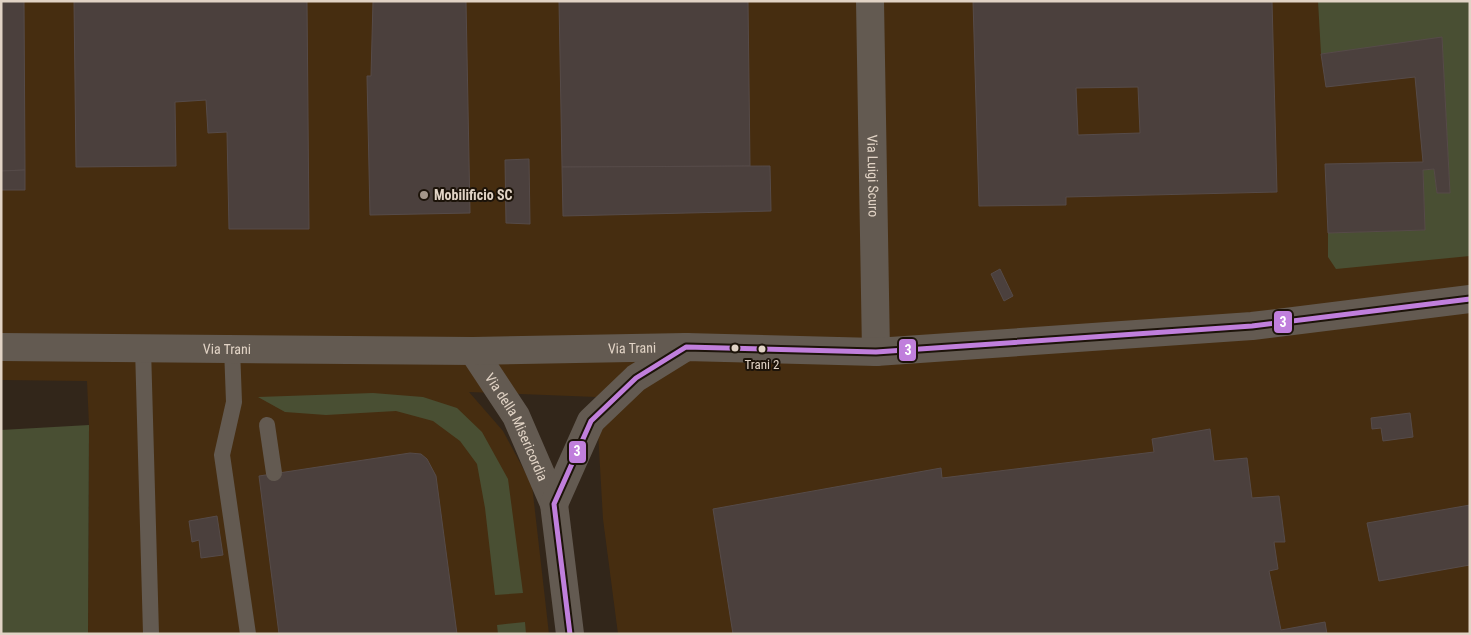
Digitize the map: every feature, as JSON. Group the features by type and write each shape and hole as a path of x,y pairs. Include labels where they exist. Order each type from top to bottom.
{"main road":[{"name":"Via Luigi Scuro","path":"870,1 876,352"},
{"name":"Via Trani","path":"1,347 473,351 686,347 876,352 1252,326 1470,299"},
{"name":"Via della Misericordia","path":"554,504 591,421 636,378 686,347"},
{"name":"Via della Misericordia","path":"473,351 516,416 554,504 570,634"}],"lane":[{"path":"143,348 151,634"},
{"path":"232,348 234,402 222,454 248,634"},
{"path":"267,425 274,473"}],"shaded area":[{"path":"1,1 1470,1 1470,634 618,634 603,519 596,397 469,392 503,431 532,485 549,634 88,634 89,425 87,381 1,380"}],"green space":[{"path":"1318,1 1470,1 1470,256 1336,269 1328,257 1328,233 1425,230 1423,170 1434,169 1437,193 1450,193 1442,38 1321,54"},
{"path":"373,393 423,397 457,408 482,432 508,479 523,593 495,595 485,508 477,464 460,441 433,421 396,411 326,415 285,412 258,397"},
{"path":"89,425 88,634 1,634 1,430"},
{"path":"525,622 526,634 498,634 497,625"}],"building":[{"path":"1,1 24,1 25,170 1,171"},
{"path":"74,1 307,1 309,229 229,229 227,132 208,133 206,100 175,102 176,166 76,167"},
{"path":"373,1 466,1 470,213 370,215 367,76 371,76"},
{"path":"559,1 748,1 750,166 562,167"},
{"path":"973,1 1272,1 1277,192 1066,197 1066,205 979,206","holes":["1138,87 1140,133 1078,135 1076,88"]},
{"path":"1442,37 1450,193 1437,193 1434,169 1423,170 1425,230 1328,233 1325,164 1423,162 1415,77 1326,87 1321,54"},
{"path":"529,159 530,224 506,223 505,160"},
{"path":"770,166 771,211 563,216 562,167"},
{"path":"25,170 25,190 1,190 1,171"},
{"path":"1000,269 1013,296 1004,301 991,274"},
{"path":"1410,413 1413,437 1383,441 1381,428 1372,429 1371,418"},
{"path":"1210,429 1214,461 1247,458 1252,498 1279,496 1285,542 1274,542 1278,569 1269,571 1281,630 1325,622 1327,634 733,634 713,509 941,468 942,478 1154,452 1152,439"},
{"path":"410,453 421,454 427,459 436,476 457,634 279,634 259,476"},
{"path":"1470,505 1470,565 1379,581 1367,523"},
{"path":"217,516 223,555 201,558 199,540 192,542 189,521"}],"transit line":[{"name":"3","path":"570,634 554,504 591,421 636,378 686,347 876,352 1252,326 1470,299"}],"place":[{"name":"Mobilificio SC","path":"424,195"},
{"name":"Trani 2","path":"762,349"}]}
